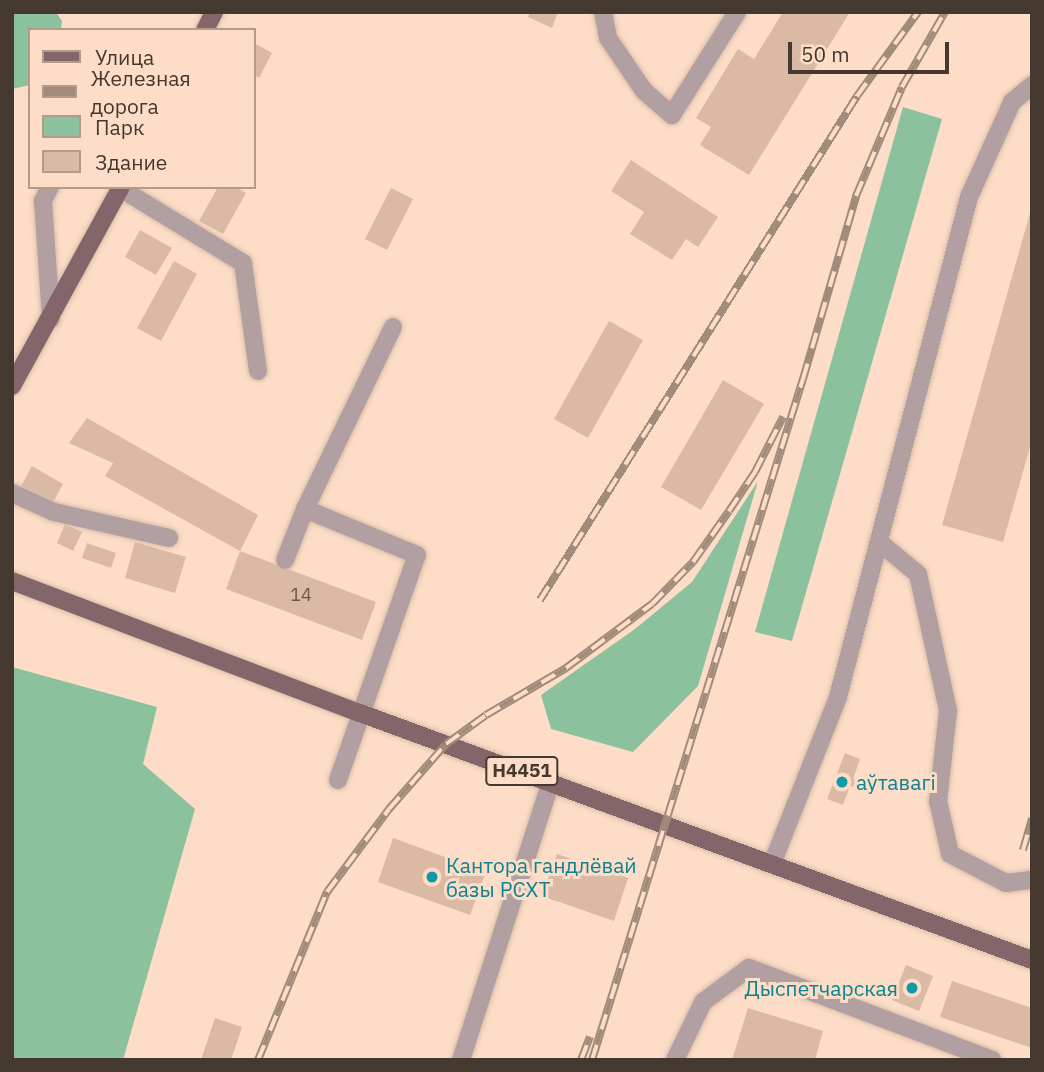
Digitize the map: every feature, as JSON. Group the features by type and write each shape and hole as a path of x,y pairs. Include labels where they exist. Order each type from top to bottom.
{"main road":[{"path":"206,28 214,12"},
{"path":"12,386 51,319 119,189"},
{"name":"Н4451","path":"12,581 360,713 1032,960"}],"lane":[{"path":"603,12 608,38 644,91 672,115 737,12"},
{"path":"772,864 838,697 969,197 1012,102 1032,85"},
{"path":"49,189 43,201 51,319"},
{"path":"122,189 243,263 258,371"},
{"path":"285,560 305,509 393,327"},
{"path":"12,493 54,512 169,538"},
{"path":"305,509 417,555 338,780"},
{"path":"879,542 918,574 948,711 938,801 950,853 1006,883 1032,880"},
{"path":"461,1060 551,782"},
{"path":"675,1060 703,1002 750,968 992,1060"}],"green space":[{"path":"12,12 56,12 62,21 61,28 28,28 28,85 12,89"},
{"path":"903,107 942,119 792,641 755,632"},
{"path":"758,481 698,686 633,752 551,729 541,695 635,629 692,582"},
{"path":"12,667 157,707 143,764 195,809 123,1060 12,1060"}],"building":[{"path":"530,12 558,12 552,28 528,17"},
{"path":"783,12 850,12 749,175 700,145 711,127 696,118 738,49 754,59"},
{"path":"256,44 272,53 259,78 256,76"},
{"path":"631,160 718,217 698,247 686,239 672,260 630,234 644,212 611,191"},
{"path":"391,188 413,199 387,250 365,239"},
{"path":"217,189 239,189 246,193 223,234 199,221"},
{"path":"1032,206 1032,440 1003,542 942,525"},
{"path":"140,230 172,248 156,275 125,257"},
{"path":"174,261 197,274 161,341 137,328"},
{"path":"609,321 643,340 588,438 554,419"},
{"path":"723,380 764,404 701,510 661,487"},
{"path":"87,418 258,515 240,551 105,476 113,463 69,443"},
{"path":"32,466 63,484 51,506 20,488"},
{"path":"65,524 82,532 73,551 57,543"},
{"path":"135,542 186,557 175,593 125,578"},
{"path":"87,543 116,553 111,568 82,558"},
{"path":"240,551 376,602 362,640 226,589"},
{"name":"аўтавагі","path":"845,753 860,759 853,779 856,780 853,787 850,786 843,805 827,799"},
{"name":"Кантора гандлёвай базы РСХТ","path":"393,838 486,872 470,915 378,882"},
{"path":"557,854 628,878 614,921 542,896"},
{"name":"Дыспетчарская","path":"906,965 933,976 919,1011 892,1000"},
{"path":"952,981 1032,1008 1032,1048 940,1017"},
{"path":"748,1008 823,1031 815,1060 732,1060"},
{"path":"215,1018 242,1027 231,1060 201,1060"}],"railway":[{"path":"540,600 857,96 918,12"},
{"path":"592,1060 803,379 856,196 902,87 945,12"},
{"path":"258,1060 327,892 389,809 446,744 486,715 566,668 652,604 693,562 729,511 755,472 783,417"},
{"path":"1023,850 1032,818"},
{"path":"581,1060 590,1037"}],"place":[{"name":"аўтавагі","path":"842,782"},
{"name":"Кантора гандлёвай базы РСХТ","path":"432,877"},
{"name":"Дыспетчарская","path":"912,988"}]}
